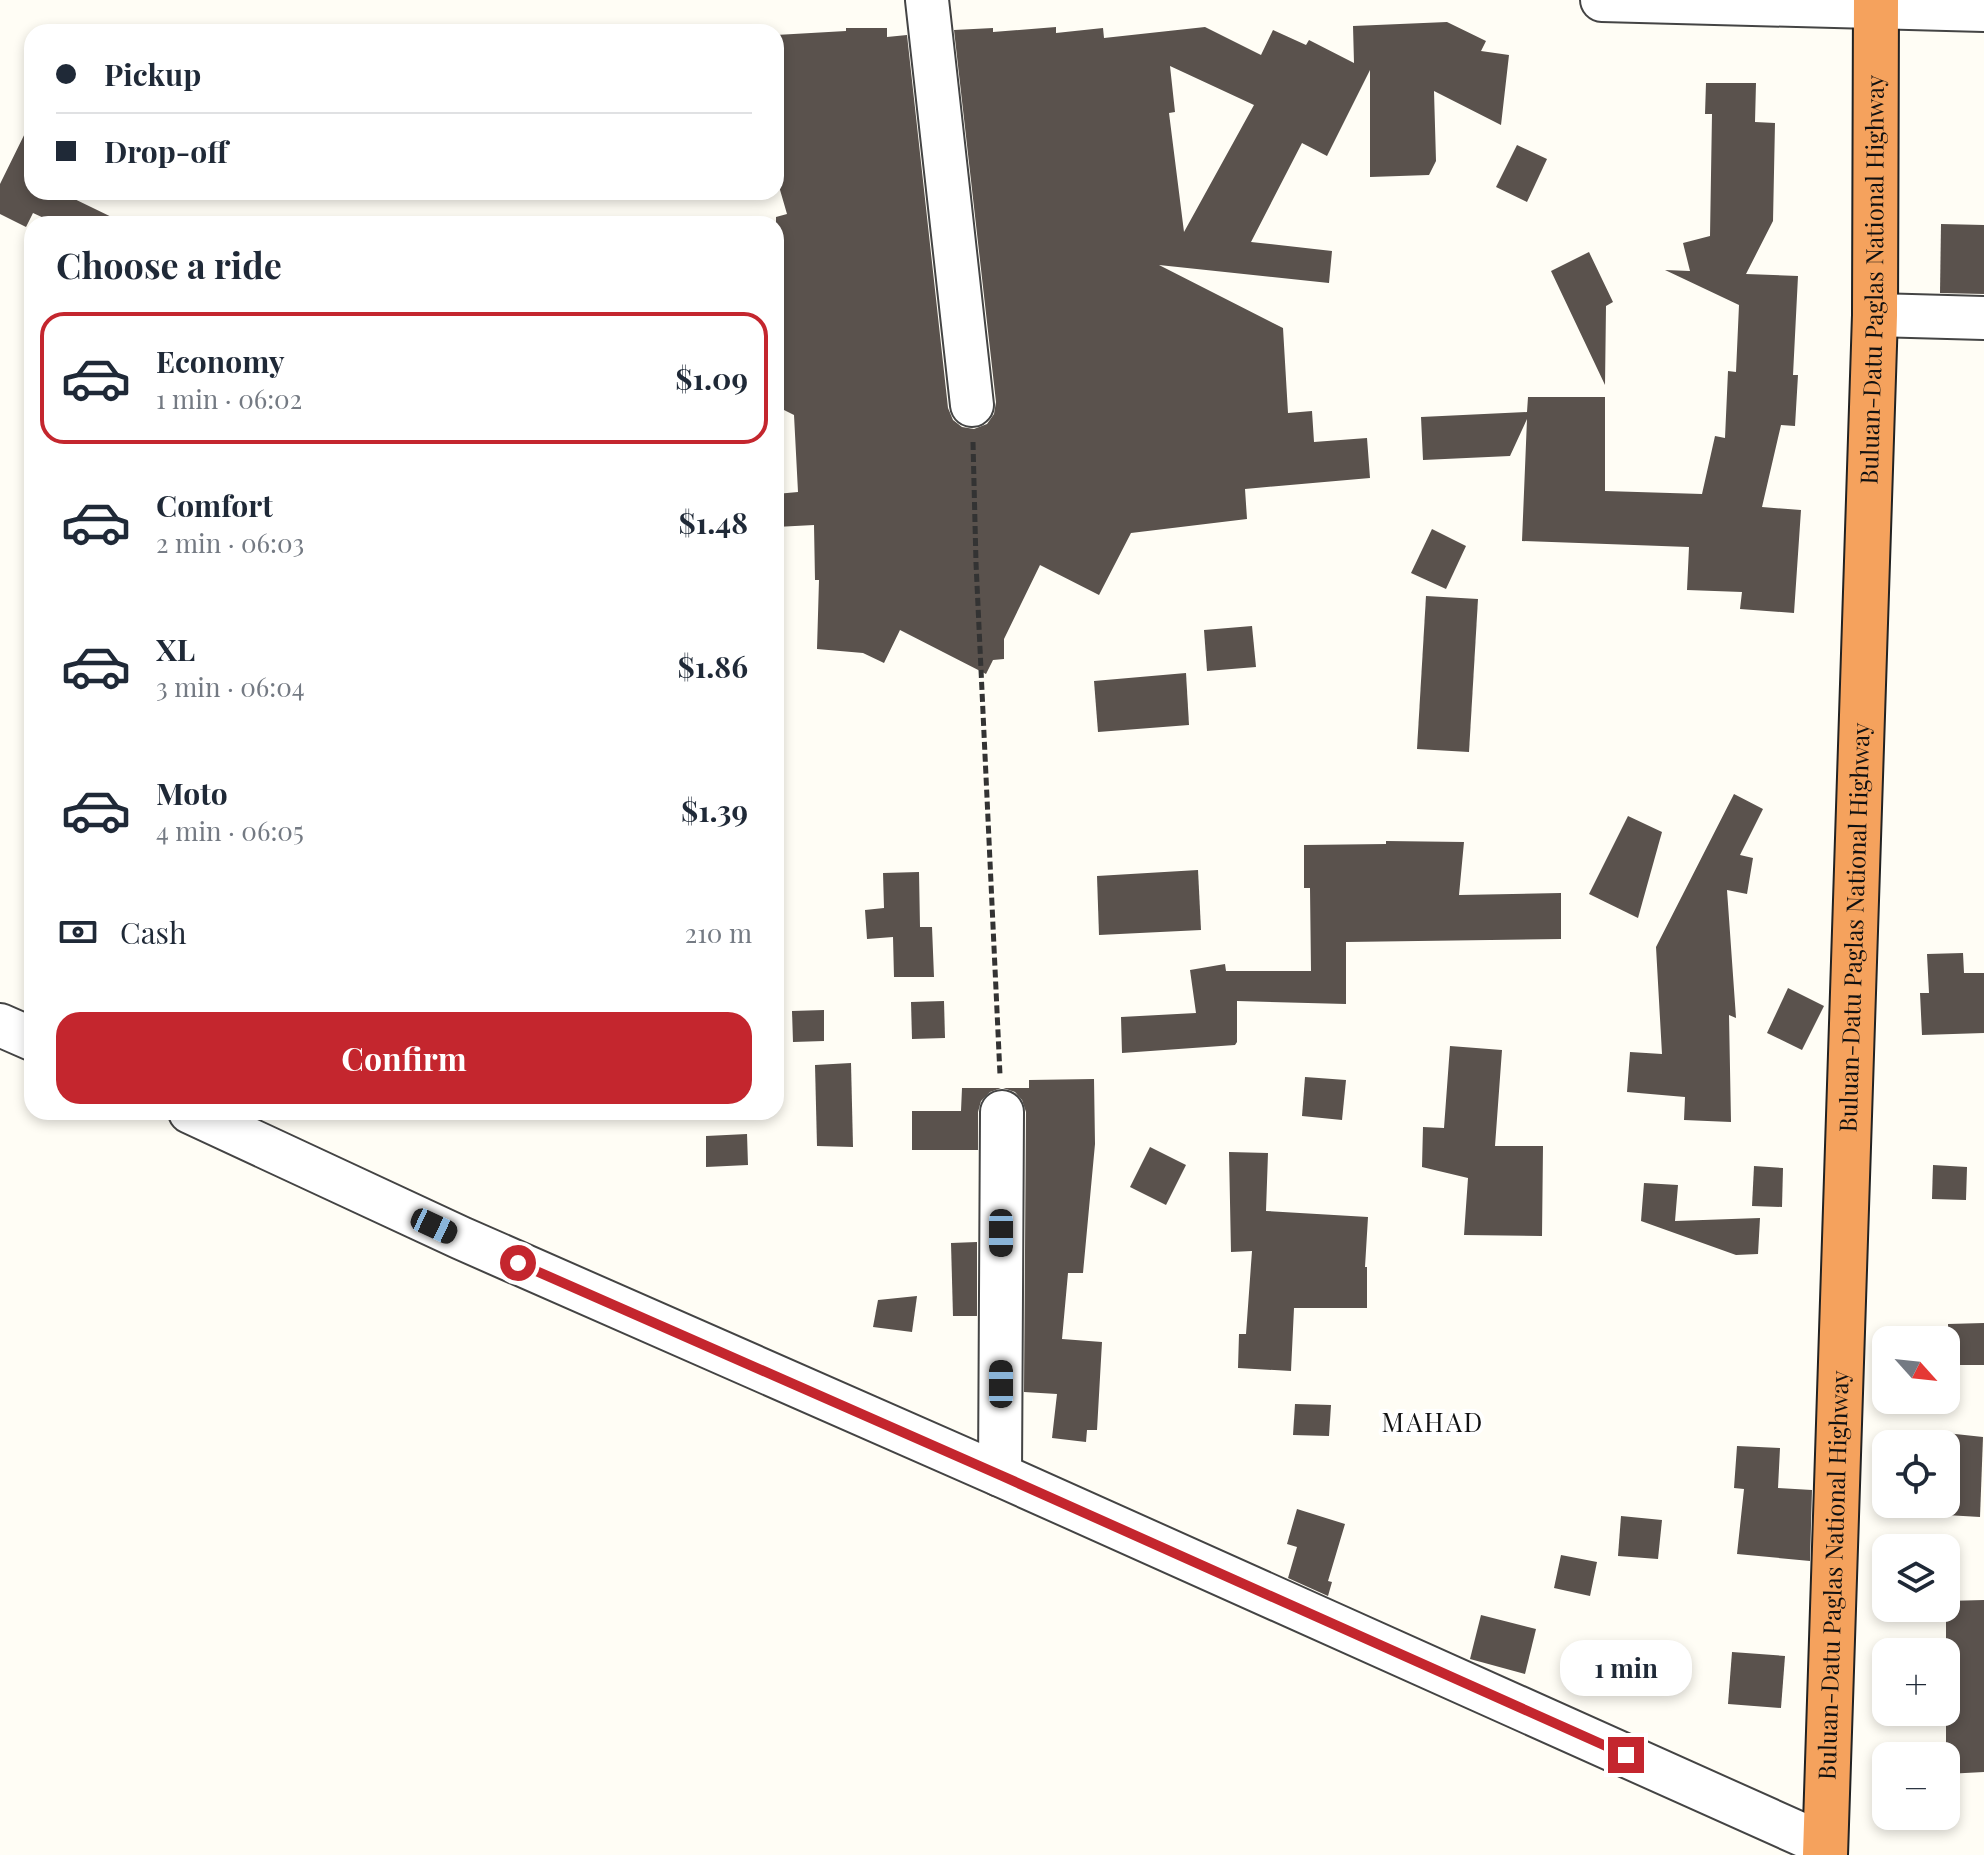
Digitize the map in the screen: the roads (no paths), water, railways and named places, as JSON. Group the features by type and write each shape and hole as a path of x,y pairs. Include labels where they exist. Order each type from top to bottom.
{"highway":[{"name":"Buluan-Datu Paglas National Highway","path":"1825,1850 1875,315 1876,3"}],"street":[{"path":"927,0 972,405"},
{"path":"1602,0 1876,3 1984,10"},
{"path":"1875,315 1984,318"},
{"path":"0,1025 24,1036"},
{"path":"1000,1475 1002,1112"},
{"path":"207,1120 461,1238 1000,1475 1825,1850"}],"district":[{"name":"MAHAD","path":"1433,1423"}]}
